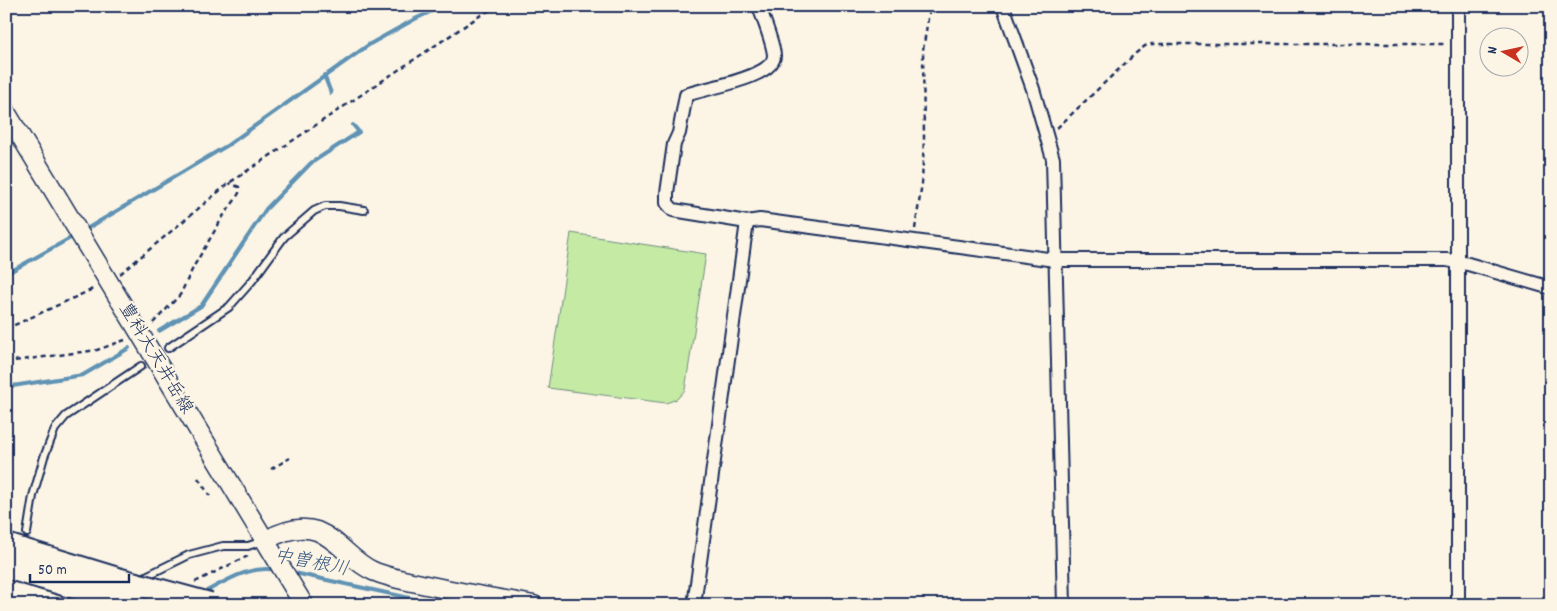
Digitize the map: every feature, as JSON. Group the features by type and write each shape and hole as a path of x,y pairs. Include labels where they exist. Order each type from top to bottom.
{"highway":[{"path":"6,545 114,578 210,604"},
{"path":"6,567 128,596"}],"main road":[{"name":"豊科大天井岳線","path":"6,112 268,542 304,605"},
{"path":"268,542 291,529 305,529 318,532 332,540 360,565 382,575 433,587 534,605"}],"street":[{"path":"759,6 774,54 773,63 766,70 751,77 686,95 679,133 674,144 667,193 668,203 673,210 747,222 760,220 1055,260 1447,260 1551,288"},
{"path":"1003,6 1033,89 1053,160 1064,605"},
{"path":"1458,6 1458,605"},
{"path":"694,605 747,222"}],"lane":[{"path":"168,348 229,307 252,281 284,237 314,211 325,206 364,210"},
{"path":"27,533 32,496 55,429 66,416 141,366"},
{"path":"128,596 189,555 223,546 248,546 268,542"},
{"path":"98,601 114,592"}],"path":[{"path":"6,329 87,292 121,273 229,183 484,13 500,6"},
{"path":"913,241 922,183 924,138 923,50 930,6"},
{"path":"1048,137 1136,53 1145,46 1152,44 1458,44"},
{"path":"153,324 180,295 210,237 236,200 239,193 238,187 229,183"},
{"path":"6,362 97,350 125,340"},
{"path":"271,469 290,458"},
{"path":"198,478 210,496"},
{"path":"190,585 268,542"}],"green space":[{"path":"571,233 706,254 685,390 677,399 666,403 548,388"}],"waterway":[{"path":"83,231 228,145 370,44 443,6"},
{"path":"324,75 331,93"},
{"path":"159,331 201,306 266,209 311,163 359,132 353,125"},
{"path":"6,274 74,236"},
{"path":"6,387 83,375 129,348"},
{"name":"中曽根川","path":"203,593 247,572 266,569 276,570"},
{"name":"中曽根川","path":"290,572 442,605"}]}
